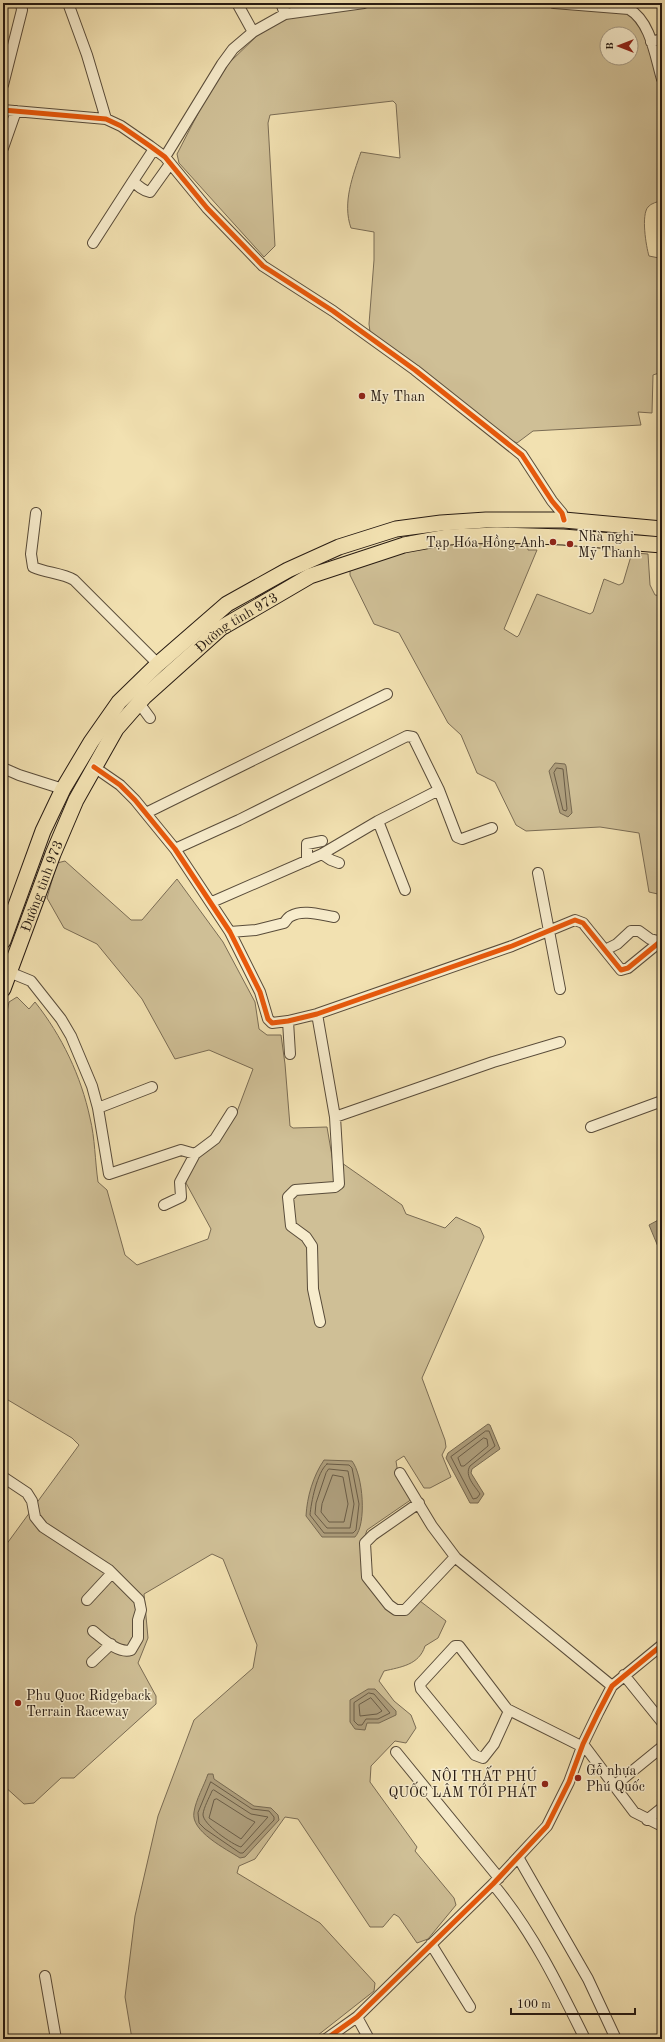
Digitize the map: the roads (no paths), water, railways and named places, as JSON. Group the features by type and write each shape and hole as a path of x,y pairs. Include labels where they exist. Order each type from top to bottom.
{"main road":[{"name":"Đường tỉnh 973","path":"3,941 43,831 63,789 91,742 119,702 158,664 227,604 288,570 339,547 396,529 442,523 486,520 564,520 662,529"},
{"path":"563,537 564,520"},
{"name":"Đường tỉnh 973","path":"3,989 6,971 76,800 116,729 139,703 175,668 222,628 310,576 404,545 448,537 497,535 563,537 662,545"}],"street":[{"path":"3,85 22,10 21,3"},
{"path":"68,3 87,55 106,118"},
{"path":"237,3 253,32"},
{"path":"281,3 285,14"},
{"path":"133,181 145,191 150,192 222,64 233,49 253,32 285,14 364,3"},
{"path":"554,3 629,9 636,8 644,23 662,79"},
{"path":"650,42 662,39"},
{"path":"3,110 106,118 121,126 154,149 168,161 206,208 263,266 333,311 415,370 522,454 552,501 562,512 564,520"},
{"path":"3,148 16,112"},
{"path":"93,243 154,149"},
{"path":"36,512 31,554 33,567 43,572 67,576 74,580 158,664"},
{"path":"146,813 388,694"},
{"path":"139,703 150,718"},
{"path":"175,849 239,820 407,736 413,737 439,790 457,837 460,838 492,828"},
{"path":"94,767 120,785 146,813 175,849 212,902 230,932 260,992 268,1019 276,1024 317,1014 549,931 575,920 579,920 584,923 621,970 624,970 662,941"},
{"path":"3,768 19,775 63,789"},
{"path":"212,902 322,854 378,821 439,790"},
{"path":"378,821 405,890"},
{"path":"307,861 307,844 322,841"},
{"path":"322,854 339,863"},
{"path":"538,873 560,989"},
{"path":"230,932 256,930 284,923 289,916 298,914 306,913 334,917"},
{"path":"605,950 616,944 631,931 639,931 650,939 662,941"},
{"path":"6,971 31,981 61,1019 81,1059 98,1108 109,1174 181,1150 195,1154"},
{"path":"317,1014 335,1117 339,1184 335,1187 295,1190 288,1197 291,1226 306,1237 312,1246 313,1289 320,1322"},
{"path":"288,1021 290,1054"},
{"path":"335,1117 492,1062 560,1042"},
{"path":"98,1108 152,1087"},
{"path":"591,1128 662,1101"},
{"path":"164,1205 181,1197 180,1182 195,1154 215,1139 232,1112"},
{"path":"400,1473 432,1526 454,1557 612,1686"},
{"path":"3,1477 27,1493 32,1501 36,1517 43,1527 112,1573 139,1600 141,1610 138,1620 138,1638 131,1650 126,1651 111,1644 93,1631"},
{"path":"419,1503 373,1535 365,1543 367,1577 389,1605 396,1610 405,1610 454,1557"},
{"path":"87,1600 112,1573"},
{"path":"92,1662 111,1644"},
{"path":"326,2039 357,2017 496,1881 547,1826 569,1782 583,1745 612,1686 662,1645"},
{"path":"509,1711 490,1751 484,1758 480,1757 475,1755 420,1689 420,1684 455,1646 458,1646 509,1711 583,1745 634,1812 647,1820 662,1826"},
{"path":"624,1675 662,1722"},
{"path":"614,1786 662,1747"},
{"path":"396,1752 496,1881 542,1954 585,2039"},
{"path":"647,1820 662,1808"},
{"path":"518,1857 588,1979 616,2039"},
{"path":"432,1944 470,2006"},
{"path":"46,1976 56,2039"},
{"path":"357,2017 369,2039"}],"water":[{"path":"555,763 565,764 566,766 572,813 568,817 560,813 549,771"},
{"path":"662,1218 662,1249 659,1249 649,1225"},
{"path":"488,1424 490,1425 500,1449 472,1469 471,1473 484,1494 478,1503 470,1503 446,1458 448,1453"},
{"path":"324,1460 352,1461 356,1468 361,1488 362,1511 359,1531 355,1537 322,1537 306,1516 311,1487"},
{"path":"368,1689 375,1689 396,1711 396,1715 379,1723 367,1723 365,1730 355,1729 350,1722 350,1700"},
{"path":"208,1774 213,1774 214,1779 254,1806 271,1808 278,1815 279,1820 245,1857 240,1858 210,1839 203,1833 194,1819 196,1802"}],"place":[{"name":"My Than","path":"362,396"},
{"name":"Tạp Hóa Hồng Anh","path":"553,542"},
{"name":"Nhà nghỉ Mỹ Thanh","path":"570,544"},
{"name":"Phu Quoc Ridgeback Terrain Raceway","path":"18,1703"},
{"name":"Gỗ nhựa Phú Quốc","path":"578,1778"},
{"name":"NỘI THẤT PHÚ QUỐC LÂM TỚI PHÁT","path":"545,1784"}]}
